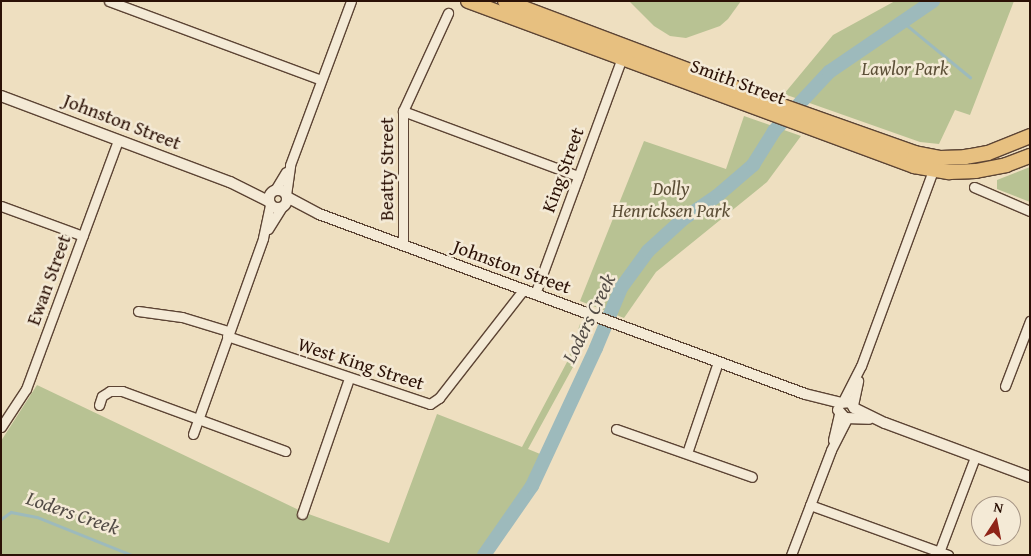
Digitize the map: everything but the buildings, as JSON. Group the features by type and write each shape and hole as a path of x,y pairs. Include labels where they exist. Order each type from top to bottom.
{"highway":[{"name":"Smith Street","path":"468,1 622,58 773,108"},
{"name":"Smith Street","path":"505,1 807,121 902,162 933,170 963,172 1000,167 1030,156"},
{"name":"Smith Street","path":"807,121 929,156 953,158 988,152 1030,136"}],"street":[{"path":"109,1 321,80"},
{"path":"193,434 263,238 271,197 290,165 350,1"},
{"name":"Beatty Street","path":"403,245 403,111 448,13"},
{"name":"King Street","path":"535,294 622,58"},
{"name":"Johnston Street","path":"1,96 271,197"},
{"path":"403,111 578,176"},
{"name":"Ewan Street","path":"1,427 26,389 118,140"},
{"path":"263,238 286,202 290,165"},
{"path":"791,555 933,170"},
{"path":"974,187 1030,211"},
{"path":"271,197 280,190 286,196"},
{"name":"Johnston Street","path":"286,196 319,214 1030,477"},
{"path":"271,197 275,208 282,208"},
{"path":"1,206 83,236"},
{"name":"Johnston Street","path":"282,208 319,214"},
{"name":"West King Street","path":"138,312 182,317 349,378 430,404 439,398 523,290"},
{"path":"1005,386 1030,321"},
{"path":"687,453 718,362"},
{"path":"302,514 349,378"},
{"path":"99,404 102,396 110,391 122,391 285,451"},
{"path":"616,429 752,477"},
{"path":"938,553 975,457"},
{"path":"810,504 938,553 948,555"}],"green space":[{"path":"629,1 741,1 728,19 720,26 686,38 670,36 654,26"},
{"name":"Lawlor Park","path":"895,1 1014,1 970,115 955,110 939,144 920,142 784,94 833,35"},
{"name":"Dolly Henricksen Park","path":"744,116 801,136 767,182 656,272 624,318 580,301 644,141 726,169"},
{"path":"1030,167 1030,202 997,189 997,180"},
{"path":"580,324 588,327 573,367 528,449 545,456 532,486 484,555 1,555 1,441 37,385 303,512 389,543 437,414 522,447 567,362"}],"waterway":[{"name":"Loders Creek","path":"484,555 532,486 596,348 621,288 648,251 683,219 717,196 753,165 774,131 829,72 933,1"},
{"path":"903,22 970,77"},
{"name":"Loders Creek","path":"1,519 11,512 37,517 132,555"}]}
